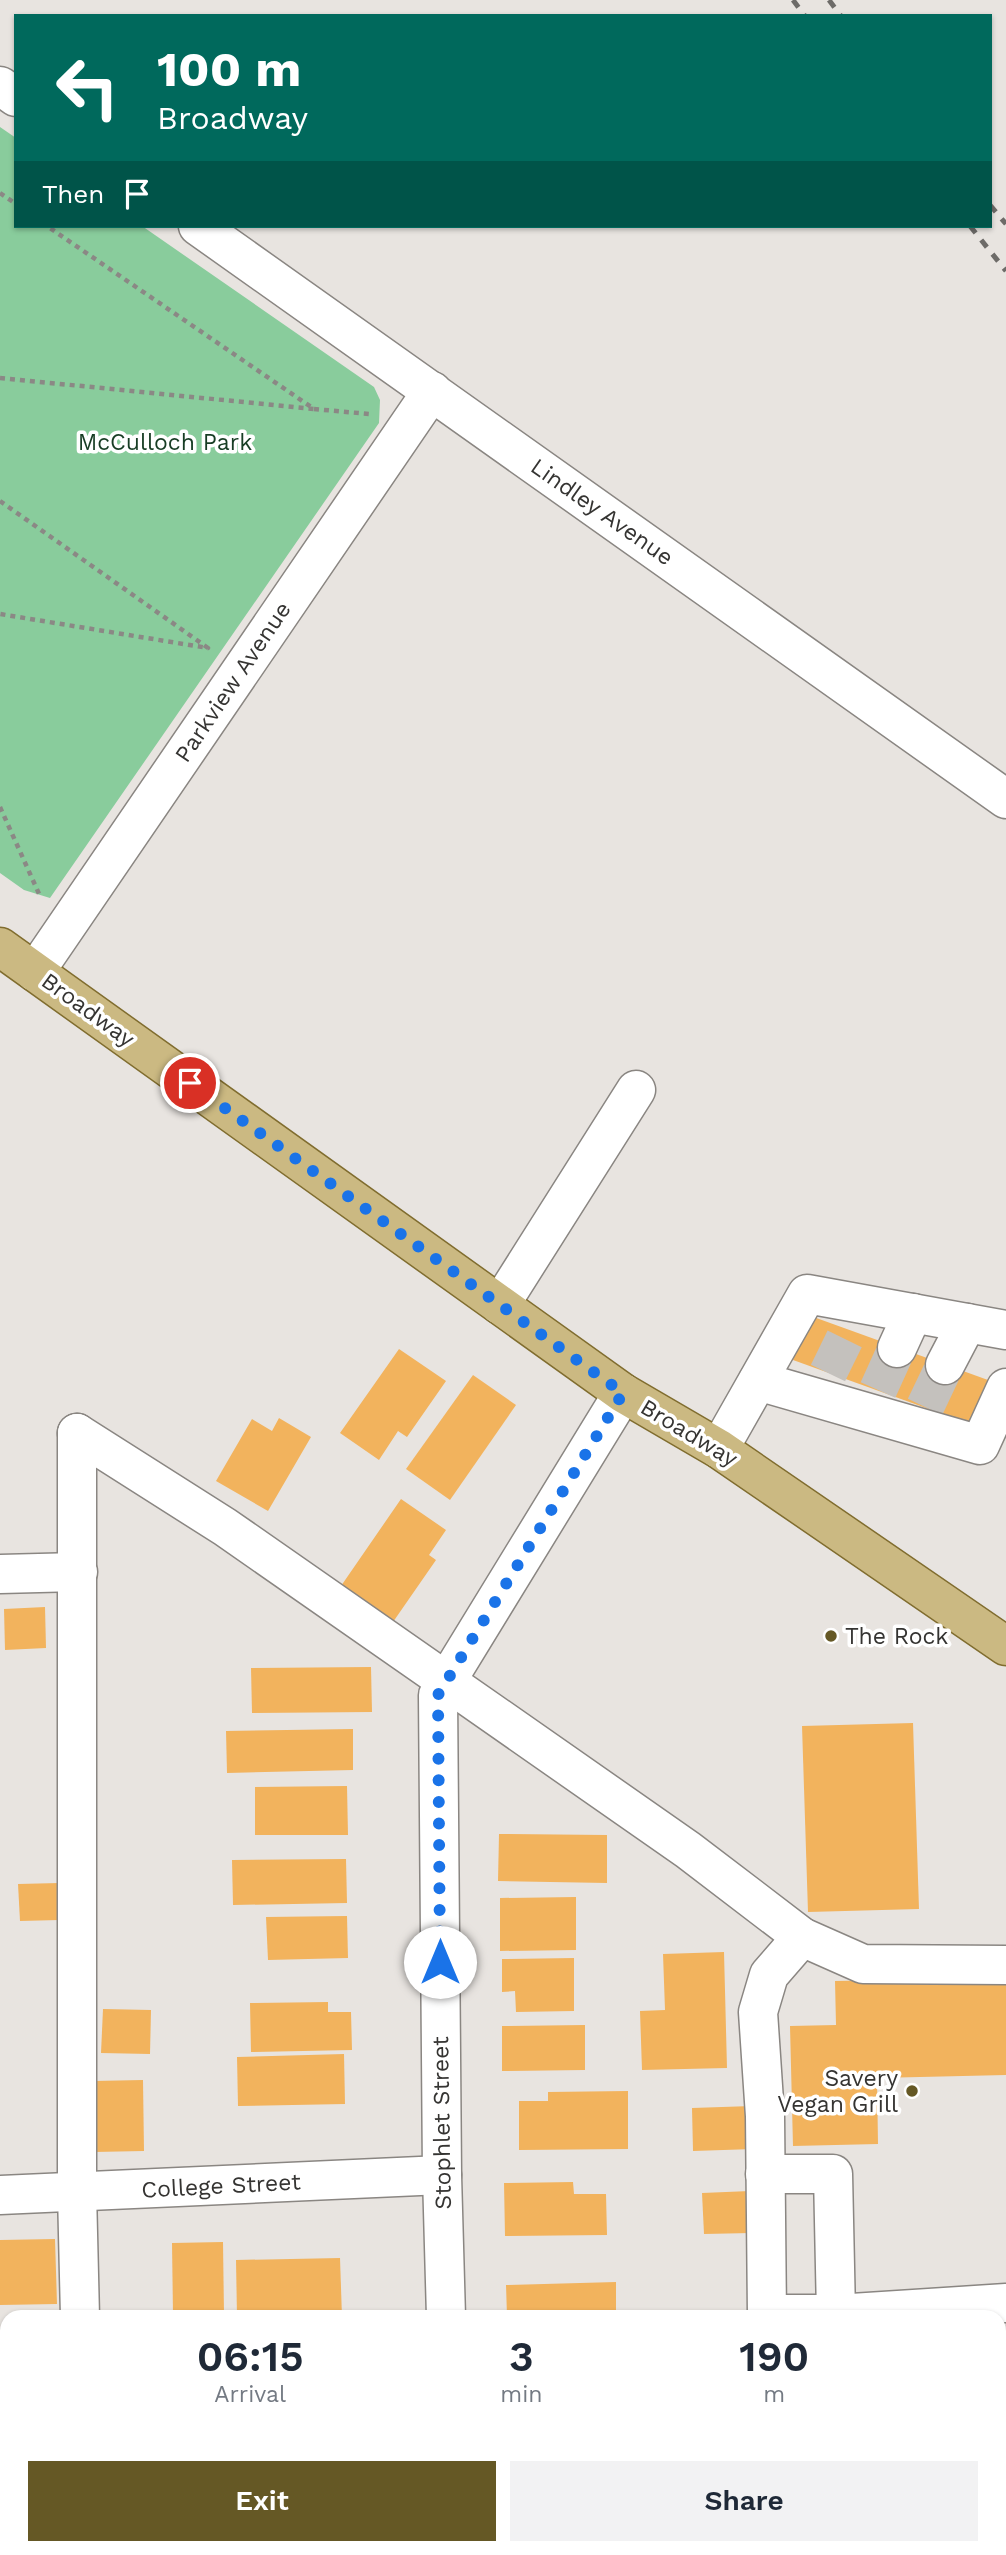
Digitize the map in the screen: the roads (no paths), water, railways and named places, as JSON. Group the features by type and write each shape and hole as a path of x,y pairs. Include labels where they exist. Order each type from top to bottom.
{"main road":[{"name":"Broadway","path":"0,947 623,1393 719,1448 1006,1646"}],"street":[{"name":"Lindley Avenue","path":"201,228 1006,799"},
{"name":"Parkview Avenue","path":"35,972 432,391"},
{"path":"500,1305 636,1090"},
{"path":"719,1448 807,1294 856,1317 914,1313 1006,1330 1006,1365"},
{"path":"897,1348 914,1313"},
{"path":"945,1365 967,1323"},
{"path":"758,1381 822,1385 920,1417 979,1446 1006,1388"},
{"name":"Stophlet Street","path":"446,2310 438,1695 623,1393"},
{"path":"80,2310 77,2192 77,1433 225,1527 688,1850 802,1937 863,1964 1006,1965"},
{"path":"0,1574 78,1572"},
{"path":"767,2310 765,2116 758,2012 769,1975 802,1937"},
{"path":"765,2174 833,2174 836,2310"},
{"name":"College Street","path":"0,2195 442,2175"},
{"path":"898,2310 1006,2303"}],"tunnel":[{"path":"828,1373 849,1330"},
{"path":"878,1390 897,1348"},
{"path":"925,1407 945,1365"}],"railway":[{"path":"793,0 804,14"},
{"path":"829,0 840,14"},
{"path":"992,207 1006,224"},
{"path":"972,228 1006,271"}],"place":[{"name":"The Rock","path":"831,1636"},
{"name":"Savery Vegan Grill","path":"912,2091"}],"park label":[{"name":"McCulloch Park","path":"165,442"}]}
